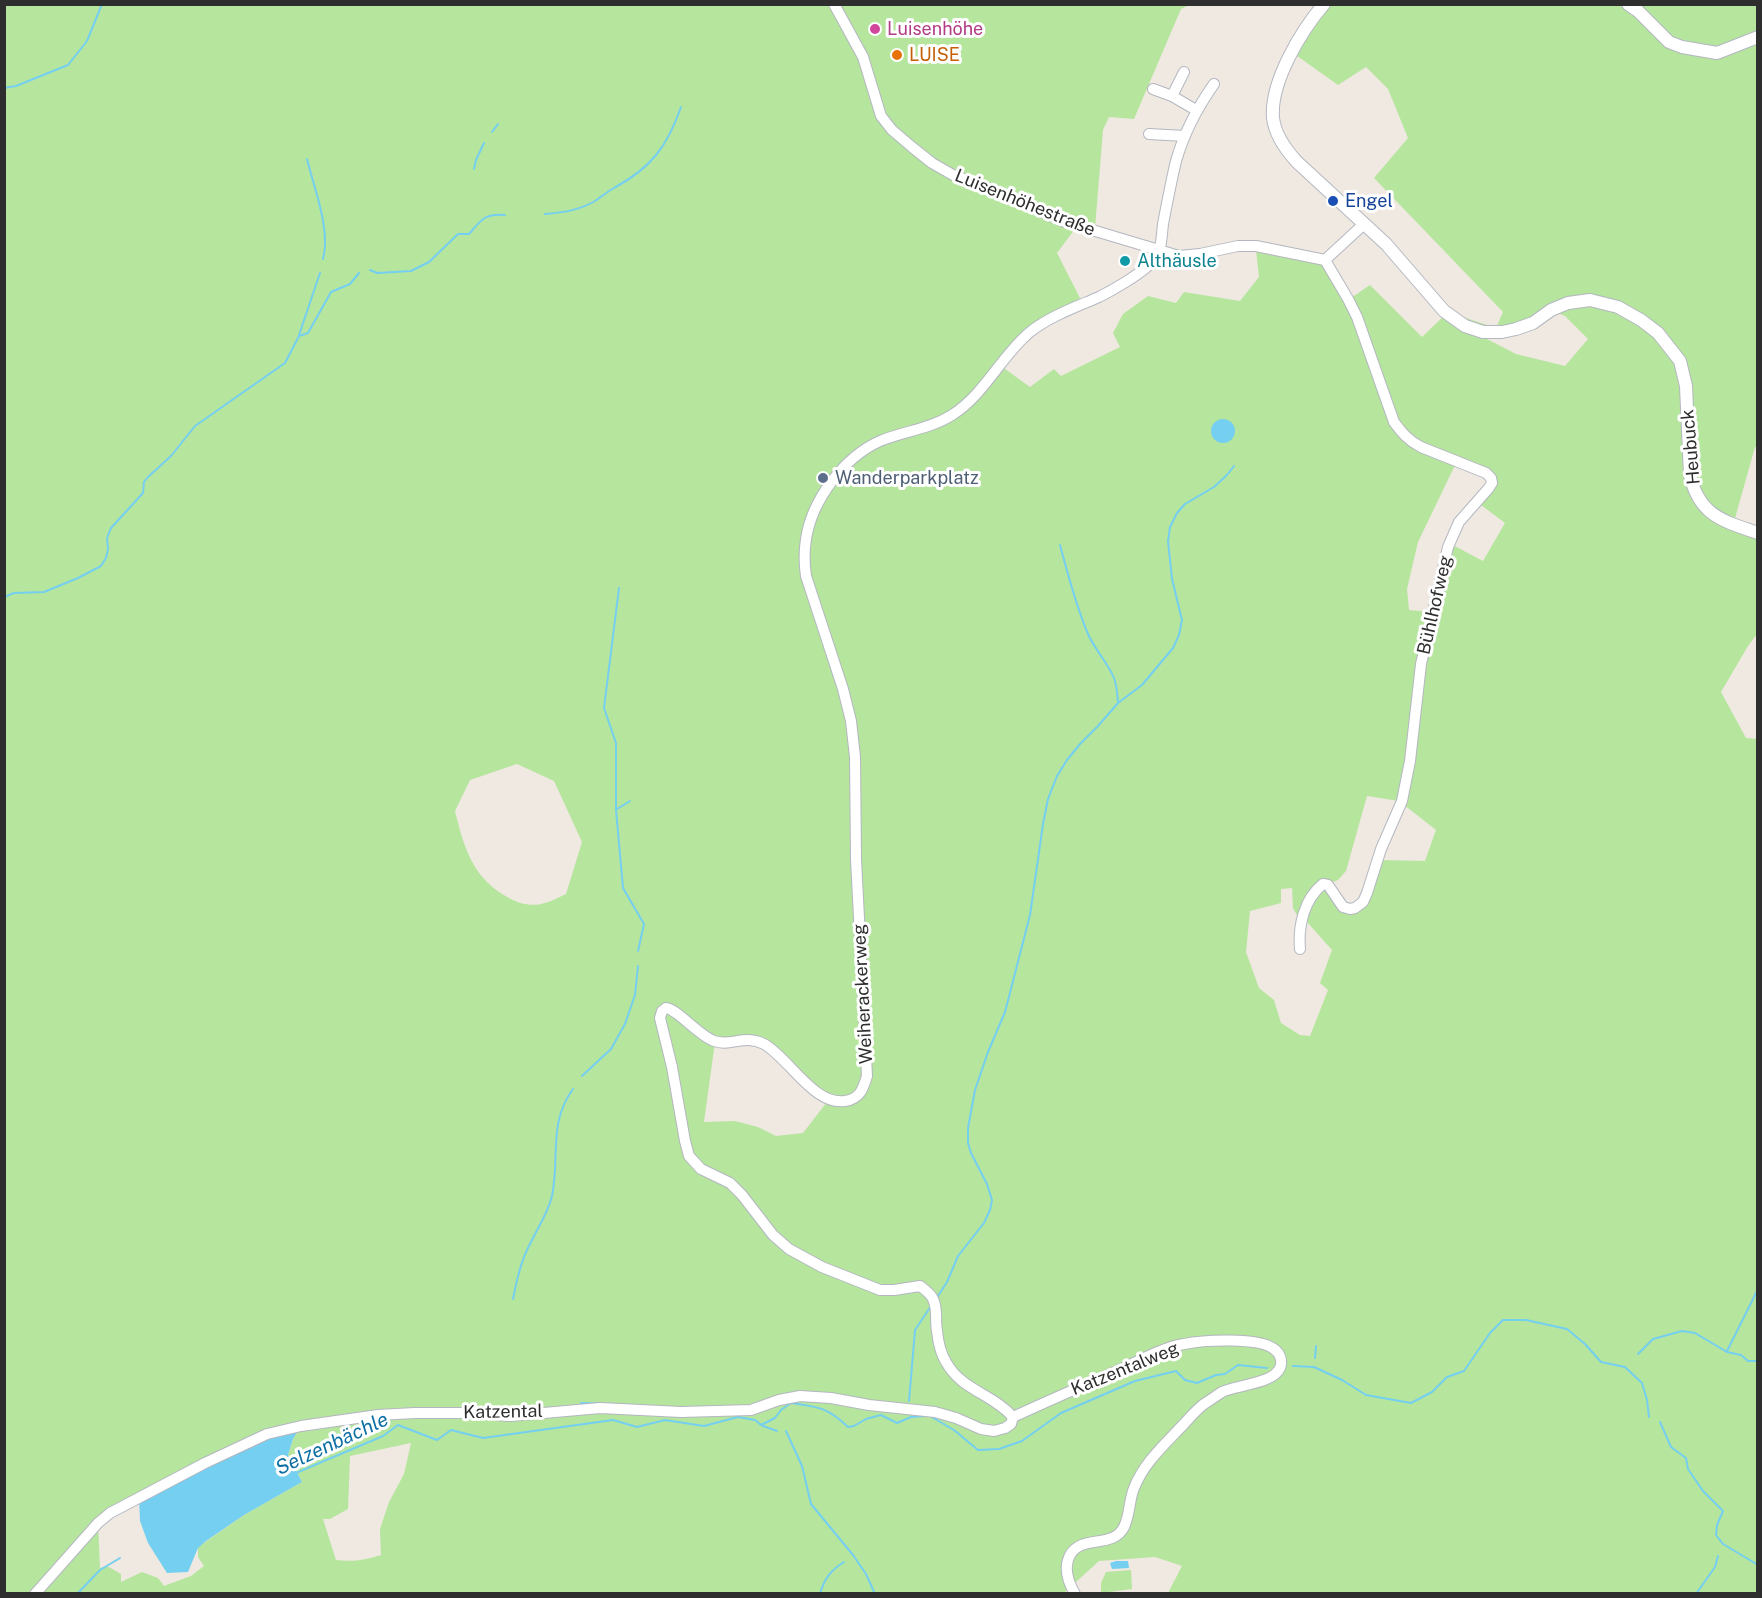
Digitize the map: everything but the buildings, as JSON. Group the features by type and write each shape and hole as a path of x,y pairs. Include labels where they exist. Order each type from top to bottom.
{"street":[{"name":"Luisenhöhestraße","path":"834,4 863,57 882,116 892,130 932,163 953,175 996,191 1062,221 1179,256 1238,246 1256,246 1325,260"},
{"path":"1324,4 1312,18 1290,54 1278,86 1273,119 1286,150 1364,224 1325,260"},
{"path":"1628,4 1669,42 1682,47 1717,53 1758,37"},
{"path":"1172,96 1184,72"},
{"path":"1160,250 1176,160 1196,110 1214,84"},
{"path":"1153,89 1172,96 1196,110"},
{"path":"1149,134 1185,136"},
{"name":"Heubuck","path":"1364,224 1399,259 1444,311 1465,326 1483,332 1502,332 1533,323 1551,310 1568,303 1590,300 1618,307 1658,333 1680,362 1686,386 1690,475 1694,489 1701,502 1715,517 1758,533"},
{"name":"Weiherackerweg","path":"1013,1417 1004,1407 972,1390 954,1376 944,1360 939,1345 934,1304 929,1293 920,1286 880,1290 822,1267 789,1249 773,1235 752,1206 730,1183 701,1169 689,1156 660,1018 662,1011 672,1008 696,1030 715,1042 725,1044 737,1040 751,1040 762,1043 805,1083 823,1096 838,1102 849,1101 863,1090 867,1076 856,859 855,757 851,721 843,689 806,576 804,557 809,526 816,508 838,474 867,447 937,423 954,414 977,394 1018,344 1042,323 1118,286 1148,267 1160,250"},
{"name":"Bühlhofweg","path":"1300,949 1300,926 1314,891 1323,884 1328,885 1344,907 1355,908 1363,902 1381,849 1402,801 1410,761 1421,664 1448,547 1459,522 1492,483 1486,473 1411,442 1398,428 1391,415 1357,317 1325,260"},
{"name":"Katzentalweg","path":"1013,1417 1156,1353 1184,1344 1226,1340 1253,1341 1272,1347 1279,1353 1280,1368 1275,1375 1223,1392 1203,1404 1154,1455 1143,1469 1133,1489 1124,1528 1110,1539 1083,1544 1071,1553 1066,1567 1070,1585 1075,1593"},
{"name":"Katzental","path":"35,1593 98,1523 110,1513 205,1463 267,1434 301,1426 378,1415 415,1413 510,1416 600,1408 681,1412 751,1410 779,1400 800,1396 935,1412 981,1429 994,1431 1011,1424 1013,1417"}],"green space":[{"path":"5,5 1189,5 1181,9 1134,119 1109,117 1103,130 1095,228 1078,225 1057,253 1080,298 1062,313 1043,323 1001,366 1030,387 1054,369 1061,376 1120,347 1113,333 1123,314 1148,296 1176,303 1184,292 1240,301 1259,277 1256,250 1323,264 1351,298 1370,285 1422,337 1448,312 1496,328 1503,312 1374,178 1408,138 1388,89 1366,67 1338,85 1293,53 1324,5 1757,5 1758,447 1755,447 1732,529 1757,538 1757,634 1721,692 1746,738 1758,739 1757,1593 1168,1593 1182,1566 1155,1557 1099,1561 1065,1594 5,1594","holes":["1551,310 1565,316 1588,339 1565,366 1516,354 1481,336","1457,461 1491,478 1477,502 1505,523 1483,561 1447,542 1431,612 1409,610 1407,589 1418,542","517,764 554,781 582,842 566,894 545,903 531,905 513,900 497,890 478,872 472,861 462,838 455,811 470,780","1367,796 1399,801 1436,830 1425,861 1379,860 1360,902 1347,906 1330,883 1338,880 1346,871","1292,888 1293,908 1298,917 1307,922 1332,950 1320,983 1328,990 1310,1036 1300,1035 1281,1023 1274,1000 1259,988 1246,952 1250,911 1281,903 1281,889","715,1042 762,1043 827,1102 803,1133 776,1136 758,1127 735,1121 704,1122","300,1427 288,1455 302,1482 244,1515 198,1547 198,1557 204,1566 191,1576 164,1586 158,1578 142,1572 121,1582 121,1574 107,1566 100,1568 98,1523","411,1443 404,1474 389,1502 380,1529 381,1555 359,1560 336,1560 323,1519 330,1519 348,1509 350,1456"]},
{"path":"1131,1570 1132,1589 1101,1593 1101,1583 1106,1572"}],"water":[{"path":"1223,419 1231,423 1235,431 1231,439 1223,443 1215,439 1211,431 1215,423"},
{"path":"301,1426 293,1439 288,1455 302,1482 244,1515 206,1541 198,1548 188,1572 167,1573 148,1543 140,1521 139,1498 205,1463"},
{"path":"1128,1561 1129,1568 1112,1569 1110,1563"}],"waterway":[{"path":"4,88 16,86 68,65 87,41 102,4"},
{"path":"545,214 583,207 638,173 663,145 681,107"},
{"path":"492,132 498,124"},
{"path":"474,169 484,143"},
{"path":"307,159 323,222 325,235 323,259"},
{"path":"370,270 377,273 411,271 429,262 458,234 469,234 484,218 505,215"},
{"path":"299,335 320,273"},
{"path":"4,597 14,593 44,592 101,566 106,558 107,538 111,528 143,493 144,482 148,477 171,456 195,426 285,363 299,336 308,333 331,292 350,284 359,273"},
{"path":"936,1299 947,1282 958,1256 984,1223 990,1210 992,1200 987,1184 971,1153 968,1128 975,1090 1005,1012 1030,915 1048,799 1057,776 1080,744 1118,703 1142,685 1173,648 1182,620 1172,579 1168,541 1170,527 1185,504 1214,487 1234,466"},
{"path":"1060,545 1084,623 1091,640 1114,678 1118,701"},
{"path":"619,588 604,708 616,743 616,810 623,888 644,924 638,951"},
{"path":"617,809 630,801"},
{"path":"582,1076 611,1049 625,1024 635,995 638,966"},
{"path":"513,1299 525,1256 552,1196 557,1128 565,1102 573,1089"},
{"path":"1727,1351 1758,1289"},
{"path":"909,1401 915,1330 931,1306"},
{"name":"Selzenbächle","path":"1293,1366 1314,1367 1342,1380 1366,1395 1411,1403 1432,1392 1447,1377 1464,1371 1490,1333 1503,1320 1526,1320 1567,1329 1601,1362 1625,1367 1642,1383 1649,1417"},
{"path":"1638,1354 1653,1339 1682,1331 1695,1333 1727,1352 1741,1355 1748,1361 1758,1361"},
{"path":"1315,1358 1316,1346"},
{"name":"Selzenbächle","path":"930,1416 954,1430 978,1450 999,1449 1022,1441 1061,1413 1135,1381 1176,1371 1185,1380 1197,1383 1216,1375 1225,1374 1238,1365 1267,1368"},
{"path":"581,1403 615,1404"},
{"name":"Selzenbächle","path":"296,1473 383,1436 398,1425 437,1440 451,1430 483,1438 613,1420 637,1427 665,1420 704,1426 738,1417 755,1420 761,1425 775,1418 791,1403 822,1409 834,1415 848,1427 881,1415 897,1423 911,1417 925,1416"},
{"name":"Selzenbächle","path":"1660,1422 1671,1447 1686,1458 1688,1469 1703,1491 1723,1511 1717,1525 1716,1535 1723,1544 1758,1565"},
{"path":"763,1426 777,1431"},
{"path":"786,1431 802,1466 811,1504 853,1555 866,1574 875,1594"},
{"path":"1696,1594 1715,1567 1718,1556"},
{"name":"Selzenbächle","path":"77,1594 100,1570 120,1558"},
{"path":"820,1594 829,1575 844,1562"}],"place":[{"name":"Luisenhöhe","path":"875,29"},
{"name":"LUISE","path":"897,55"},
{"name":"Engel","path":"1333,201"},
{"name":"Althäusle","path":"1125,261"},
{"name":"Wanderparkplatz","path":"823,478"}]}
